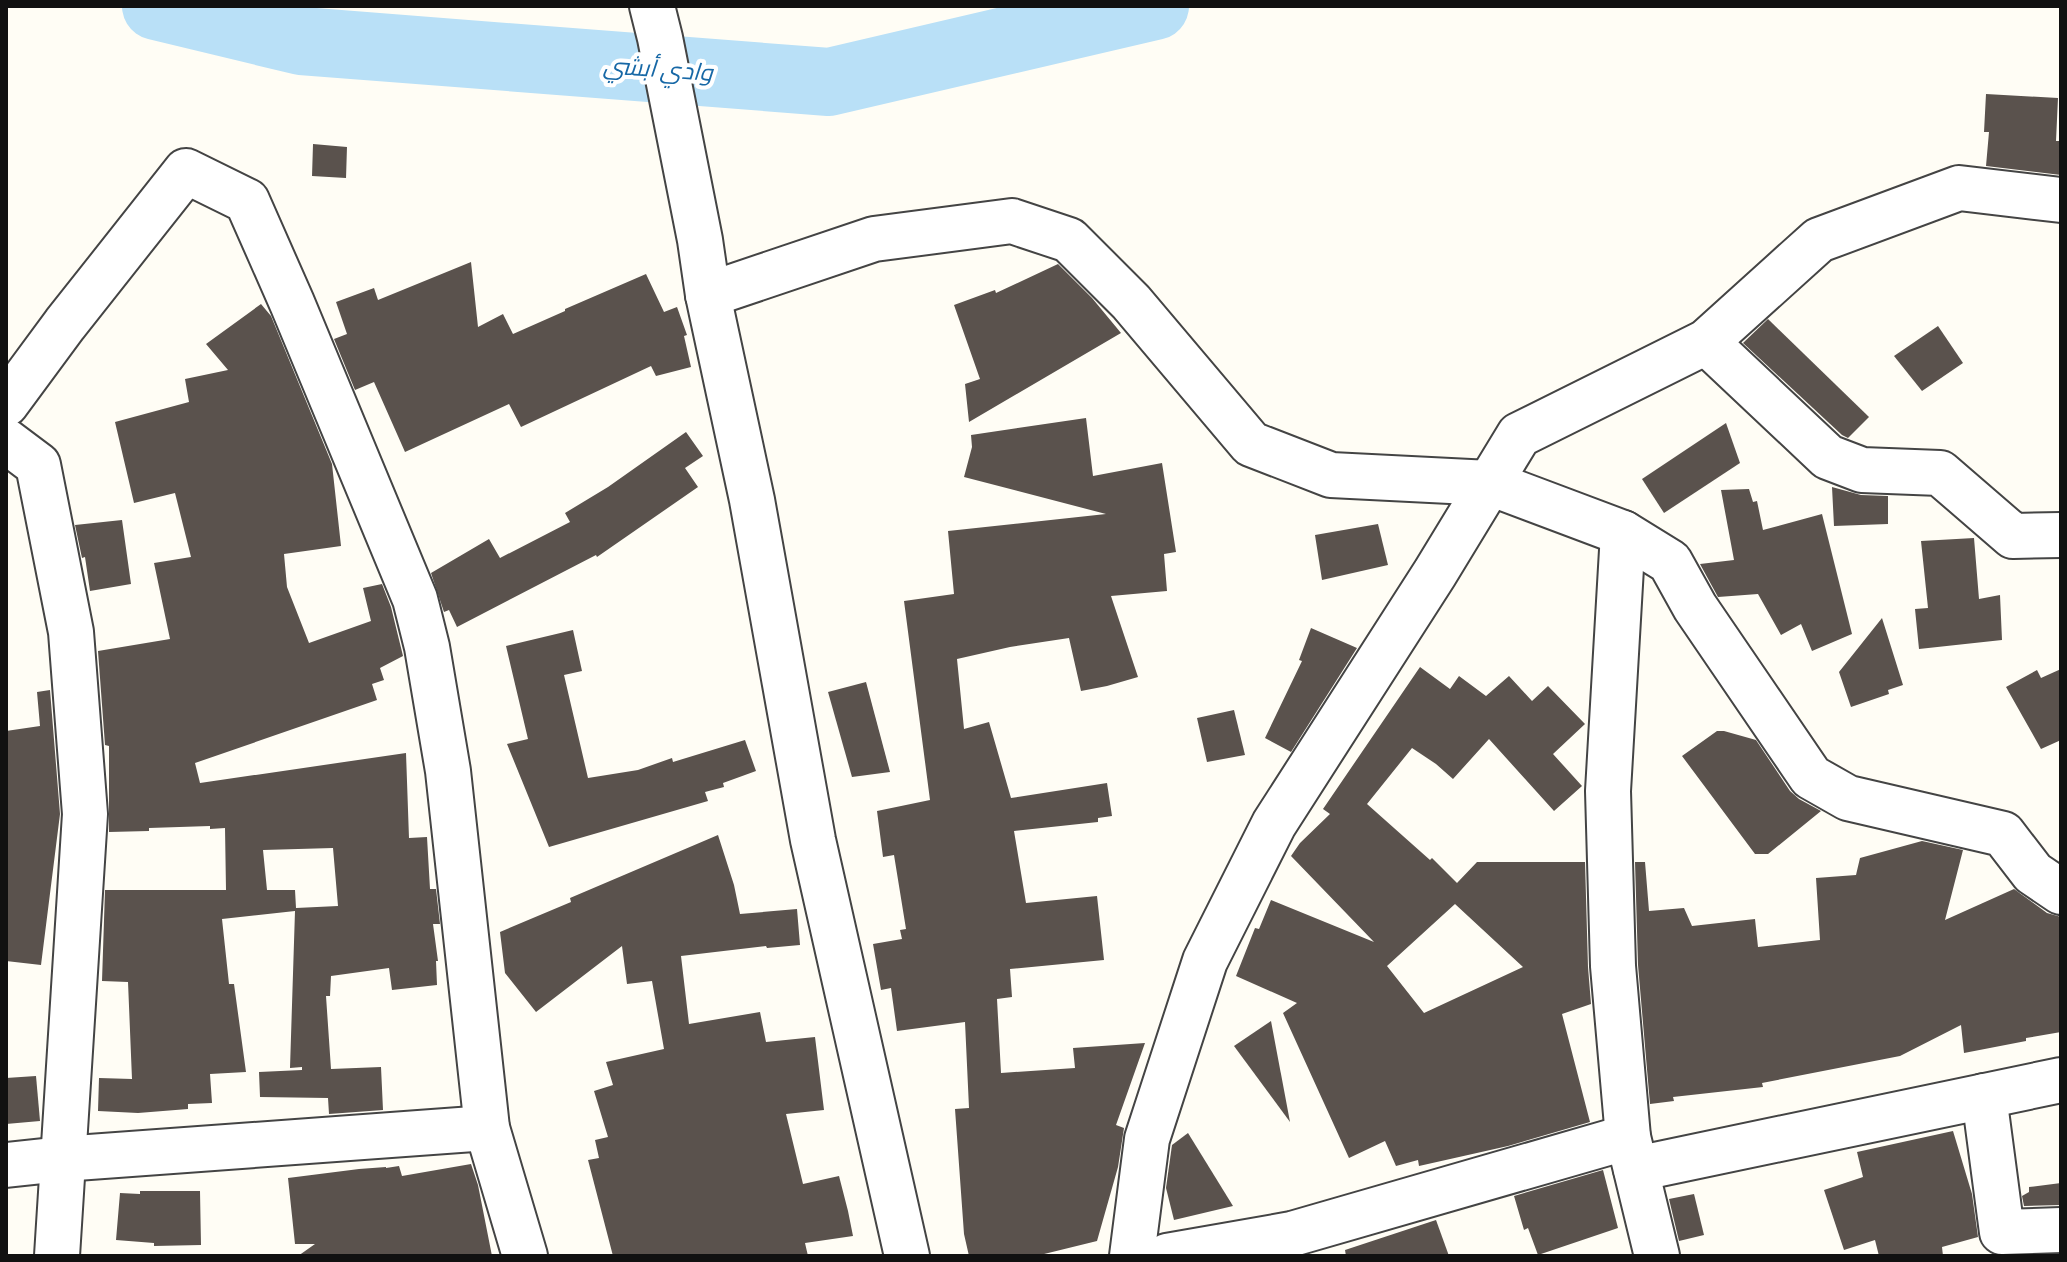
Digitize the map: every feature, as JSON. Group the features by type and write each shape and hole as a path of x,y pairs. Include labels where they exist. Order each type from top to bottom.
{"street":[{"path":"652,6 691,193 708,295 752,500 813,840 907,1256"},
{"path":"6,404 186,171 247,201 415,599 427,647 448,771 487,1128 525,1256"},
{"path":"1132,1256 1147,1139 1205,961 1274,824 1435,573 1519,435 1706,342 1819,240 1959,188 2061,200"},
{"path":"708,295 874,239 1012,221 1069,240 1131,302 1251,444 1331,475 1490,483 1623,533 1670,562 1695,607 1811,777 1848,798 2003,834 2033,873 2061,892"},
{"path":"1706,342 1828,457 1862,470 1940,473 2013,536 2061,535"},
{"path":"6,441 38,465 71,632 85,814 57,1256"},
{"path":"1623,533 1608,791 1613,966 1632,1153 1657,1256"},
{"path":"1167,1256 1296,1245 1632,1153 1984,1096 2061,1080"},
{"path":"1984,1096 2002,1232 2061,1230"},
{"path":"6,1165 487,1128"}],"building":[{"path":"1986,94 2058,98 2056,141 2061,141 2061,175 1986,166 1989,132 1984,132"},
{"path":"313,144 347,147 346,178 312,176"},
{"path":"471,262 478,327 503,314 513,334 646,274 664,312 677,307 687,335 684,336 691,367 656,376 651,366 521,427 509,404 405,452 374,382 355,390 334,339 347,334 336,302 374,288 378,300"},
{"path":"1058,264 1121,333 969,422 965,384 980,379 954,305 995,290 996,293"},
{"path":"261,304 271,316 332,464 341,546 284,554 287,587 309,643 371,621 363,588 382,584 403,656 380,668 384,680 372,684 377,700 195,763 200,783 406,753 409,838 427,837 430,889 436,889 440,924 433,924 438,961 437,985 392,990 389,968 331,976 330,996 326,996 331,1069 381,1067 383,1110 329,1114 328,1098 260,1097 259,1072 302,1070 302,1067 290,1068 295,911 222,919 229,984 234,984 246,1072 210,1074 212,1103 188,1104 188,1109 138,1113 98,1111 99,1078 132,1079 128,982 102,981 105,890 226,890 225,828 149,828 149,831 109,832 109,746 105,745 98,651 170,639 154,563 191,557 175,493 134,503 115,422 189,402 185,379 228,370 206,344","holes":["333,848 338,906 296,908 295,890 267,890 263,850"]},
{"path":"1768,319 1869,417 1848,438 1743,343"},
{"path":"1938,326 1963,363 1922,391 1894,356"},
{"path":"1086,418 1093,476 1162,463 1176,552 1164,554 1167,591 1111,596 1138,677 1081,691 1069,638 957,659 964,729 989,722 1011,798 1107,783 1112,816 1098,818 1098,822 1014,831 1026,903 1097,896 1104,960 1010,969 1012,997 997,999 1001,1073 1075,1068 1073,1048 1145,1043 1116,1125 1124,1128 1118,1167 1097,1241 1036,1256 969,1256 964,1234 955,1109 969,1108 965,1022 897,1031 891,988 881,990 873,944 902,939 900,930 906,929 894,855 883,857 877,811 930,800 904,601 954,594 948,531 1106,514 964,477 972,447 971,435"},
{"path":"1726,423 1740,463 1664,513 1642,479"},
{"path":"686,432 703,456 685,468 698,487 597,557 457,627 449,610 444,612 431,573 489,539 500,558 570,522 565,513"},
{"path":"1832,487 1861,495 1888,496 1888,524 1834,526"},
{"path":"1749,489 1753,502 1757,501 1763,530 1822,514 1852,634 1812,651 1801,624 1781,635 1758,594 1718,597 1700,564 1734,560 1721,490"},
{"path":"122,520 131,584 90,591 85,557 82,558 75,525"},
{"path":"1378,524 1388,565 1322,580 1315,535"},
{"path":"1974,538 1979,599 2000,595 2002,640 1919,649 1915,609 1928,608 1921,541"},
{"path":"1882,618 1903,685 1888,690 1889,694 1851,707 1839,672"},
{"path":"1311,628 1357,648 1291,752 1265,738 1302,661 1299,660"},
{"path":"573,630 582,671 564,675 588,778 638,770 672,758 673,762 745,740 756,771 723,783 724,787 705,792 708,801 549,847 507,744 528,739 506,646"},
{"path":"1420,667 1450,689 1459,676 1486,696 1509,676 1532,701 1548,686 1585,724 1553,754 1582,786 1554,811 1489,739 1453,779 1412,748 1367,804 1457,883 1477,862 1585,862 1591,1004 1562,1014 1590,1122 1508,1146 1419,1166 1418,1160 1396,1166 1385,1141 1349,1158 1283,1013 1297,1003 1236,976 1255,928 1259,929 1271,900 1374,942 1291,856 1330,814 1323,809","holes":["1455,904 1523,967 1424,1013 1387,966"]},
{"path":"2061,669 2061,740 2041,749 2006,687 2037,670 2041,678"},
{"path":"866,682 890,772 852,777 828,692"},
{"path":"50,690 60,814 41,965 6,961 6,731 40,726 37,692"},
{"path":"1234,710 1245,755 1207,762 1197,718"},
{"path":"1717,731 1756,740 1790,791 1821,811 1768,854 1755,854 1682,756"},
{"path":"718,835 740,914 797,909 800,945 681,956 689,1024 760,1012 766,1042 815,1037 824,1110 786,1114 803,1184 839,1176 853,1236 805,1243 808,1256 613,1256 588,1160 599,1158 595,1140 608,1137 594,1091 613,1085 606,1062 664,1049 652,981 627,984 622,946 536,1012 505,973 500,932 571,902 570,898"},
{"path":"1922,841 1963,850 1945,920 2014,889 2047,913 2061,917 2061,1032 1964,1053 1961,1025 1900,1056 1762,1083 1763,1087 1673,1097 1674,1101 1650,1104 1638,965 1635,862 1645,862 1649,911 1684,908 1692,926 1755,919 1758,947 1820,940 1816,878 1856,875 1860,858"},
{"path":"1271,1021 1290,1122 1234,1046"},
{"path":"36,1076 40,1121 6,1124 6,1078"},
{"path":"1953,1131 1972,1194 1978,1237 1942,1247 1943,1256 1879,1256 1875,1240 1844,1250 1824,1190 1863,1177 1857,1152"},
{"path":"1188,1133 1233,1206 1174,1220 1166,1188 1172,1145"},
{"path":"471,1164 492,1256 298,1256 315,1244 295,1244 288,1178 399,1166 402,1176"},
{"path":"1603,1170 1618,1228 1538,1255 1528,1228 1524,1230 1514,1196"},
{"path":"2061,1183 2061,1205 2024,1206 2022,1196 2029,1192 2029,1187"},
{"path":"140,1191 200,1191 201,1245 154,1246 154,1243 116,1240 120,1193 140,1194"},
{"path":"1694,1194 1704,1235 1679,1241 1669,1199"},
{"path":"1436,1220 1449,1256 1346,1256 1345,1250"}],"waterway":[{"name":"وادي أبشي","path":"156,6 301,41 829,82 1155,6"}]}
